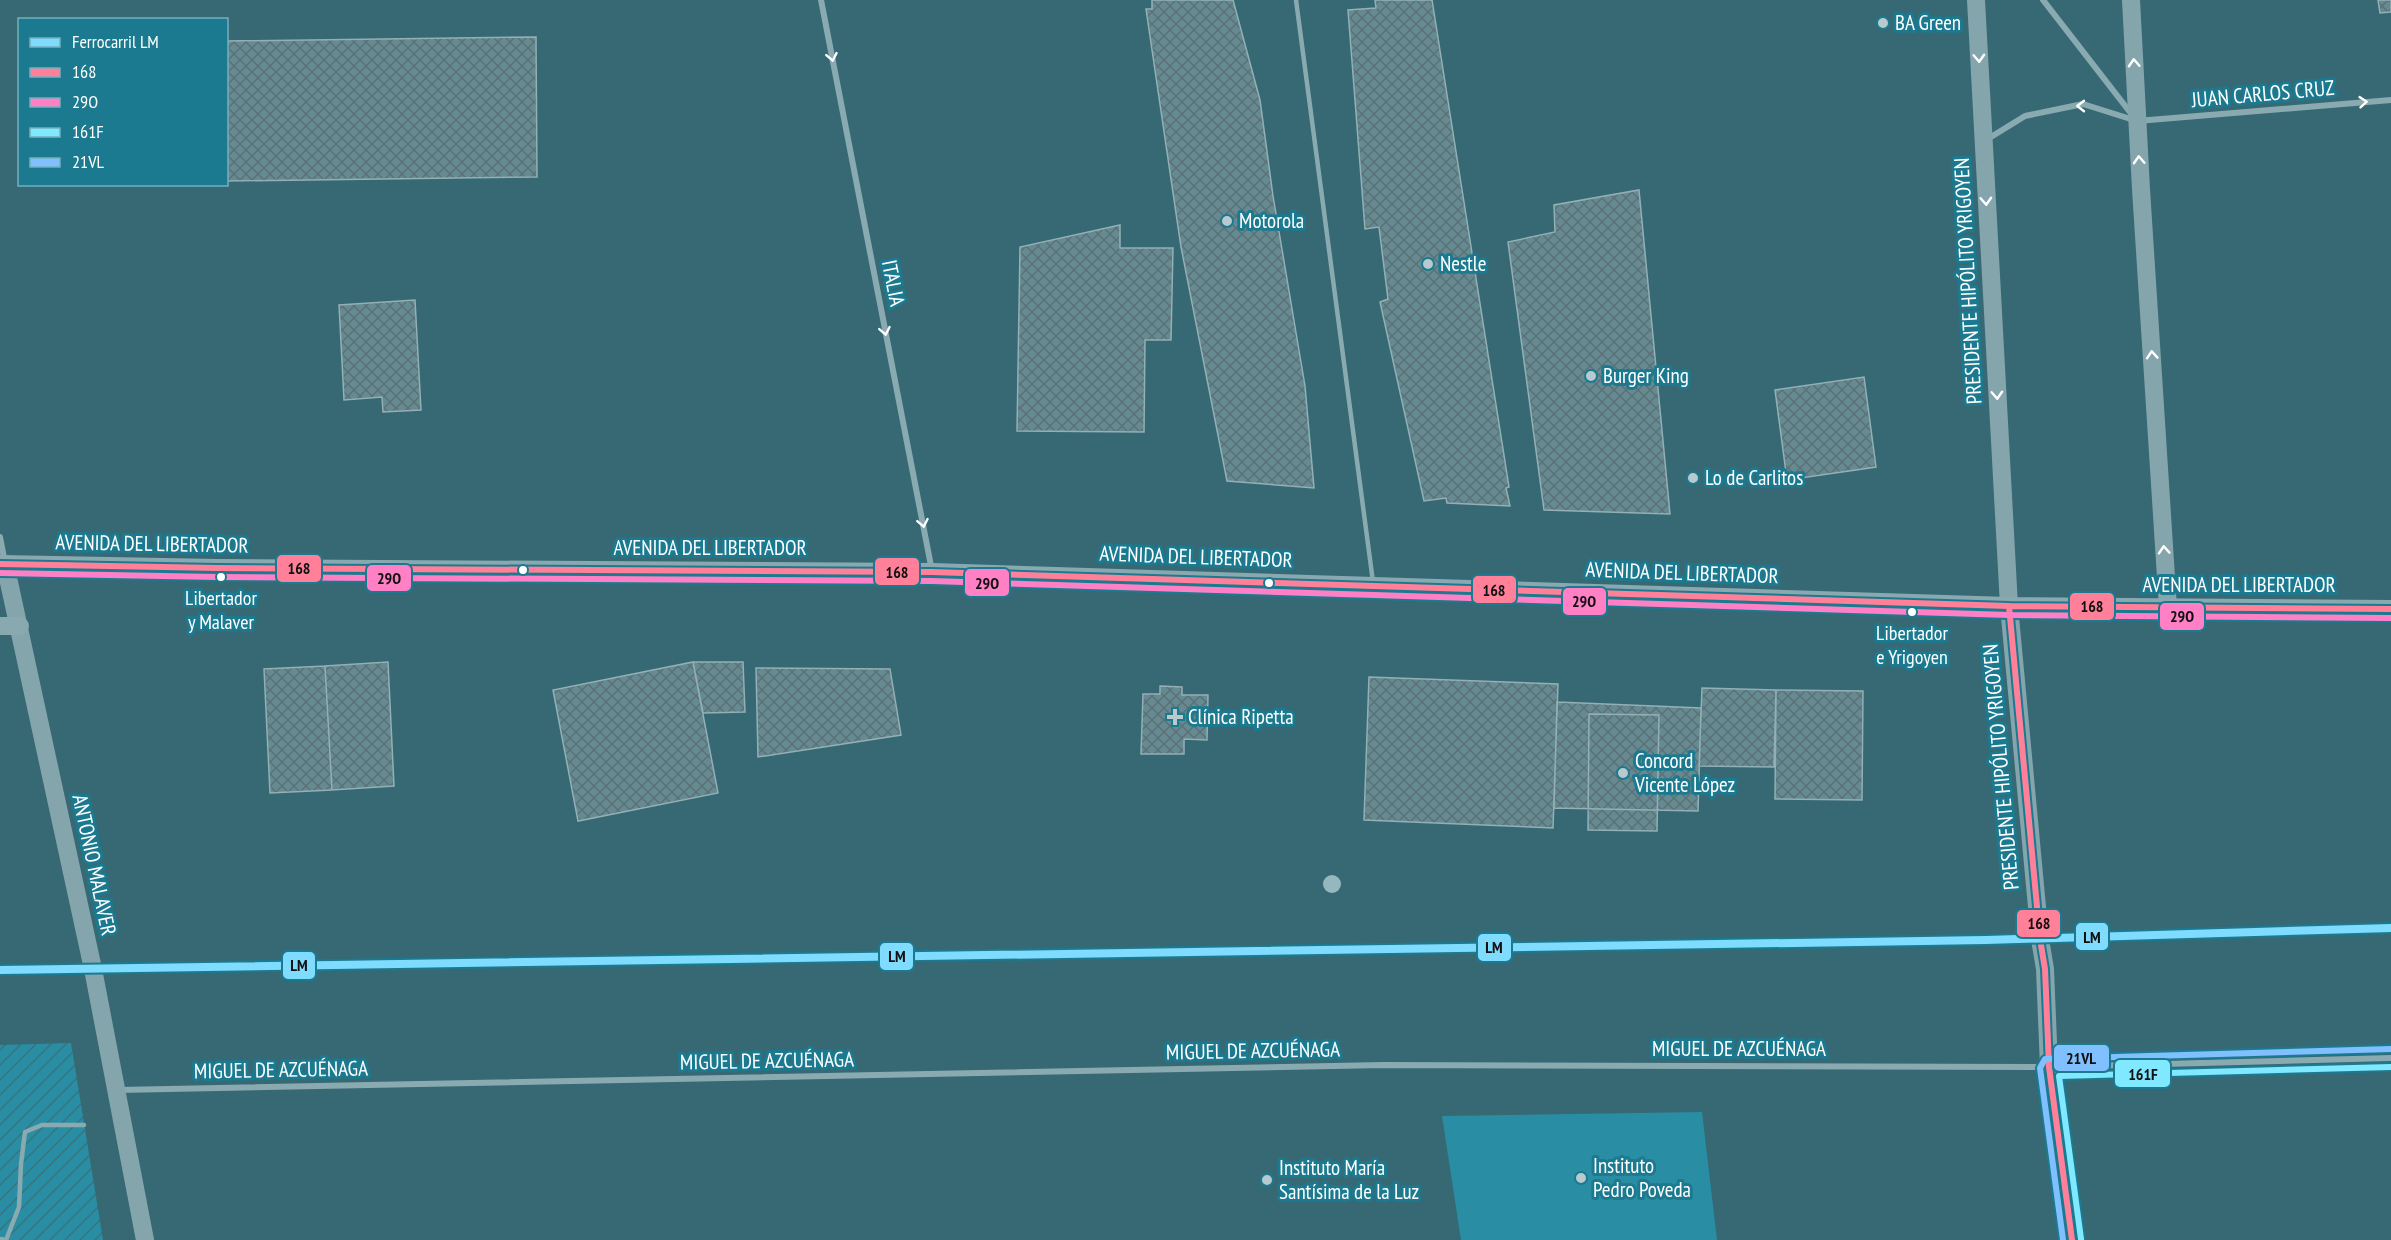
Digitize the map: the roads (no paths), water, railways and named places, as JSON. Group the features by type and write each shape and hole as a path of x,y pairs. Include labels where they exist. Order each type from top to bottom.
{"main road":[{"name":"AVENIDA DEL LIBERTADOR","path":"2,564 230,568 932,572 2009,606 2391,609"},
{"path":"0,626 20,626"}],"street":[{"name":"ITALIA","path":"821,0 932,572"},
{"name":"PRESIDENTE HIPÓLITO YRIGOYEN","path":"1976,0 2009,606 2040,939 2045,969 2049,1067 2072,1240"},
{"path":"2043,0 2137,121"},
{"path":"2131,0 2168,608"},
{"name":"JUAN CARLOS CRUZ","path":"1983,142 2025,116 2083,104 2137,121 2391,100"},
{"name":"ANTONIO MALAVER","path":"0,537 2,564 20,626 93,969 145,1240"},
{"name":"MIGUEL DE AZCUÉNAGA","path":"115,1090 1383,1065 2049,1067 2391,1059"}],"lane":[{"path":"1296,0 1373,585"},
{"path":"0,1239 6,1240 19,1207 25,1132 42,1125 84,1125"}],"rail line":[{"name":"LM","path":"0,970 1986,940 2391,928"}],"place":[{"name":"BA Green","path":"1883,23"},
{"name":"Motorola","path":"1227,221"},
{"name":"Nestle","path":"1428,264"},
{"name":"Burger King","path":"1591,376"},
{"name":"Lo de Carlitos","path":"1693,478"},
{"name":"Libertador y Malaver","path":"221,577"},
{"name":"Libertador e Yrigoyen","path":"1912,612"},
{"name":"Clínica Ripetta","path":"1175,717"},
{"name":"Concord Vicente López","path":"1623,773"},
{"name":"Instituto Pedro Poveda","path":"1581,1178"},
{"name":"Instituto María Santísima de la Luz","path":"1267,1180"}]}
